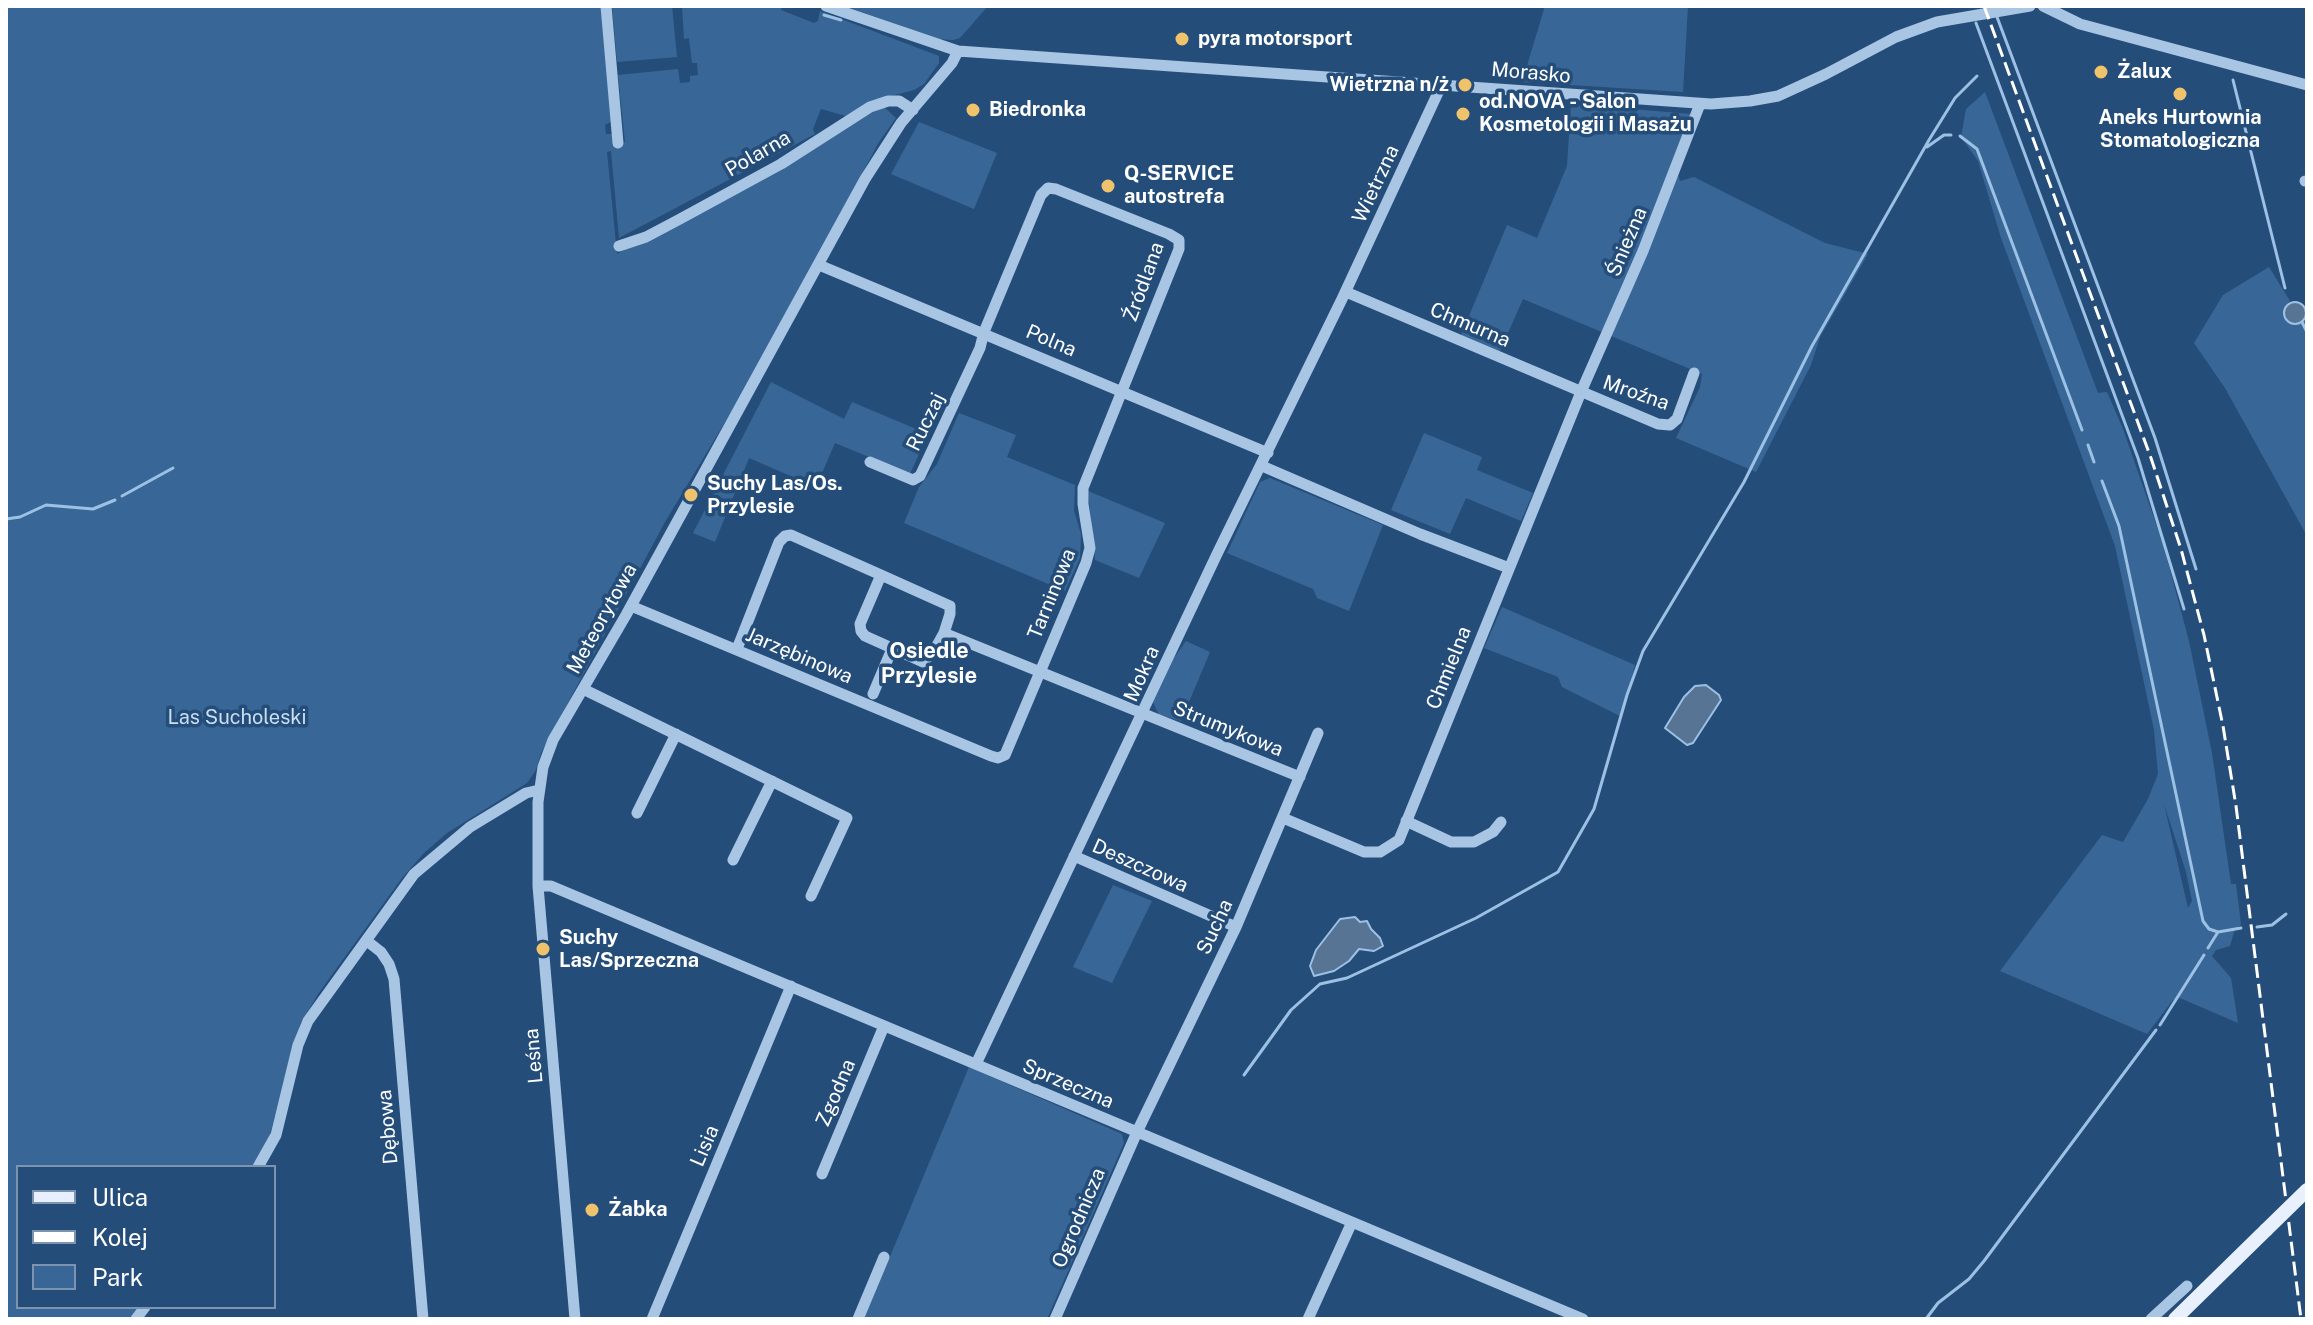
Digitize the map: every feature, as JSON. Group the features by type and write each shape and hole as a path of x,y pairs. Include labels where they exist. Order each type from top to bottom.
{"main road":[{"path":"2175,1319 2307,1190"}],"street":[{"path":"606,6 618,143"},
{"name":"Morasko","path":"826,6 958,51 1700,104 1778,96 1919,28 1973,14 2030,6"},
{"path":"2043,6 2080,24 2307,85"},
{"name":"Meteorytowa","path":"539,790 550,748 585,690 865,179 901,123 952,63 958,51"},
{"name":"Wietrzna","path":"1344,295 1442,84"},
{"name":"Polarna","path":"619,246 646,237 781,164 870,107 899,101 913,110"},
{"name":"Śnieżna","path":"1581,392 1643,251 1700,104"},
{"name":"Źródlana","path":"984,332 1041,195 1048,188 1169,234 1179,240 1179,249 1122,391"},
{"name":"Polna","path":"819,265 1268,453"},
{"name":"Chmurna","path":"1344,295 1581,392"},
{"name":"Mokra","path":"976,1064 1217,554 1344,295"},
{"name":"Ruczaj","path":"870,462 913,480 920,476 980,348 984,332"},
{"name":"Mroźna","path":"1581,392 1658,424 1670,425 1677,419 1694,373"},
{"name":"Tarninowa","path":"998,758 1005,755 1086,563 1090,548 1083,488 1122,391"},
{"name":"Chmielna","path":"1283,818 1364,852 1380,852 1399,840 1581,392"},
{"path":"1262,466 1420,534 1509,568"},
{"path":"737,649 779,542 791,535 828,551 950,606 944,633 923,662 861,631 860,624 881,575"},
{"name":"Jarzębinowa","path":"631,606 998,758"},
{"name":"Strumykowa","path":"944,633 1300,777"},
{"path":"873,694 892,649"},
{"path":"585,690 847,818 811,896"},
{"name":"Sucha","path":"1137,1132 1236,927 1318,733"},
{"path":"637,813 676,734"},
{"path":"733,860 772,781"},
{"path":"259,1165 276,1135 298,1045 308,1021 423,864 470,827 526,793 539,790"},
{"name":"Leśna","path":"539,790 538,886 575,1319"},
{"path":"1406,821 1451,842 1474,842 1493,832 1501,822"},
{"name":"Deszczowa","path":"1074,856 1236,927"},
{"name":"Sprzeczna","path":"538,886 551,886 1583,1319"},
{"name":"Dębowa","path":"367,941 381,952 394,979 423,1319"},
{"name":"Lisia","path":"652,1319 791,986"},
{"name":"Zgodna","path":"822,1174 884,1026"},
{"name":"Ogrodnicza","path":"1055,1319 1137,1132"},
{"path":"1308,1319 1352,1222"},
{"path":"858,1319 884,1257"},
{"path":"2151,1319 2187,1286"}],"green space":[{"name":"Las Sucholeski","path":"6,6 602,6 612,121 605,125 606,134 614,134 615,147 625,142 618,75 678,69 680,83 690,82 690,76 698,75 697,63 692,63 689,38 684,39 682,6 782,6 781,10 814,23 818,21 820,11 939,56 939,63 924,84 914,90 883,98 846,116 821,109 813,129 815,134 619,238 611,151 607,152 617,254 782,166 883,106 896,118 879,142 751,379 665,522 541,753 536,770 527,783 447,833 424,853 402,878 318,994 300,1025 268,1141 253,1165 16,1165 16,1309 139,1309 131,1319 6,1319"},
{"path":"612,6 672,6 677,57 617,62"},
{"path":"845,6 988,6 960,38 953,40 939,39"},
{"path":"1545,6 1688,6 1683,92 1522,82"},
{"path":"1985,92 2098,393 2107,392 2123,429 2163,544 2189,641 2212,753 2231,884 2236,884 2241,924 2234,932 2230,946 2216,950 2212,956 2231,978 2238,1023 2180,998 2173,1000 2147,1034 2000,971 2102,835 2123,842 2148,799 2158,774 2154,730 2115,546 2001,238 1978,161 1961,137 1966,109","holes":["2164,804 2192,901 2188,908"]},
{"path":"1571,104 1691,114 1674,161 1680,181 1694,177 1825,243 1868,254 1820,337 1811,365 1756,472 1676,438 1700,387 1702,374 1523,299 1500,351 1461,335 1507,225 1537,238 1567,166"},
{"path":"919,122 997,153 974,209 891,174"},
{"path":"2269,267 2290,301 2285,306 2305,316 2307,308 2307,536 2225,388 2194,343 2223,295"},
{"path":"771,382 844,419 852,402 928,434 910,474 835,443 816,487 749,458 715,542 693,533"},
{"path":"959,413 1016,435 1007,457 1075,485 1074,511 1081,534 1080,558 1065,591 904,523 919,487 937,464"},
{"path":"1424,433 1482,457 1477,470 1533,493 1521,521 1466,498 1450,534 1391,510"},
{"path":"1270,478 1383,525 1349,611 1317,598 1313,589 1227,553 1260,482"},
{"path":"1088,491 1165,523 1139,578 1095,560"},
{"path":"1502,607 1635,665 1622,717 1562,687 1558,677 1484,648"},
{"path":"1186,641 1210,652 1181,721 1159,715 1153,702 1174,658"},
{"path":"1113,885 1152,901 1112,983 1073,967"},
{"path":"969,1067 1122,1134 1124,1143 1047,1319 864,1319"}],"shaded area":[{"path":"2295,302 2303,305 2306,313 2303,321 2295,324 2287,321 2284,313 2287,305"},
{"path":"1706,685 1721,700 1693,743 1687,745 1665,728 1684,697 1695,686"},
{"path":"1355,917 1360,922 1367,921 1383,946 1374,951 1359,949 1349,961 1334,971 1314,976 1310,966 1316,950 1340,919"}],"waterway":[{"path":"824,15 841,20"},
{"path":"1997,17 2155,438 2196,569"},
{"path":"1976,23 2138,458 2184,609"},
{"path":"1244,1075 1291,1010 1320,984 1347,978 1476,918 1558,872 1594,809 1643,651 1744,482 1812,346 1929,140 1955,98 1977,76"},
{"path":"2233,80 2285,288"},
{"path":"1927,147 1944,135 1951,135"},
{"path":"1960,136 1977,149 2082,430"},
{"path":"2302,322 2307,332"},
{"path":"2088,445 2094,462"},
{"path":"122,496 173,468"},
{"path":"2102,481 2119,526 2203,921 2209,929 2218,932"},
{"path":"6,519 20,517 46,505 93,509 115,500"},
{"path":"2257,927 2272,925 2286,914"},
{"path":"2208,948 2218,932 2241,928"},
{"path":"2160,1025 2204,955"},
{"path":"1926,1319 1938,1303 1969,1279 1984,1261 2156,1030"}],"railway":[{"path":"1984,6 2151,458 2181,549 2204,635 2236,806 2301,1319"}],"place":[{"name":"pyra motorsport","path":"1182,39"},
{"name":"Żalux","path":"2101,72"},
{"name":"Wietrzna n/ż","path":"1465,85"},
{"name":"Aneks Hurtownia Stomatologiczna","path":"2180,94"},
{"name":"Biedronka","path":"973,110"},
{"name":"od.NOVA - Salon Kosmetologii i Masażu","path":"1463,114"},
{"name":"Q-SERVICE autostrefa","path":"1108,186"},
{"name":"Suchy Las/Os. Przylesie","path":"691,495"},
{"name":"Suchy Las/Sprzeczna","path":"543,949"},
{"name":"Żabka","path":"592,1210"}],"district":[{"name":"Osiedle Przylesie","path":"929,664"}]}
